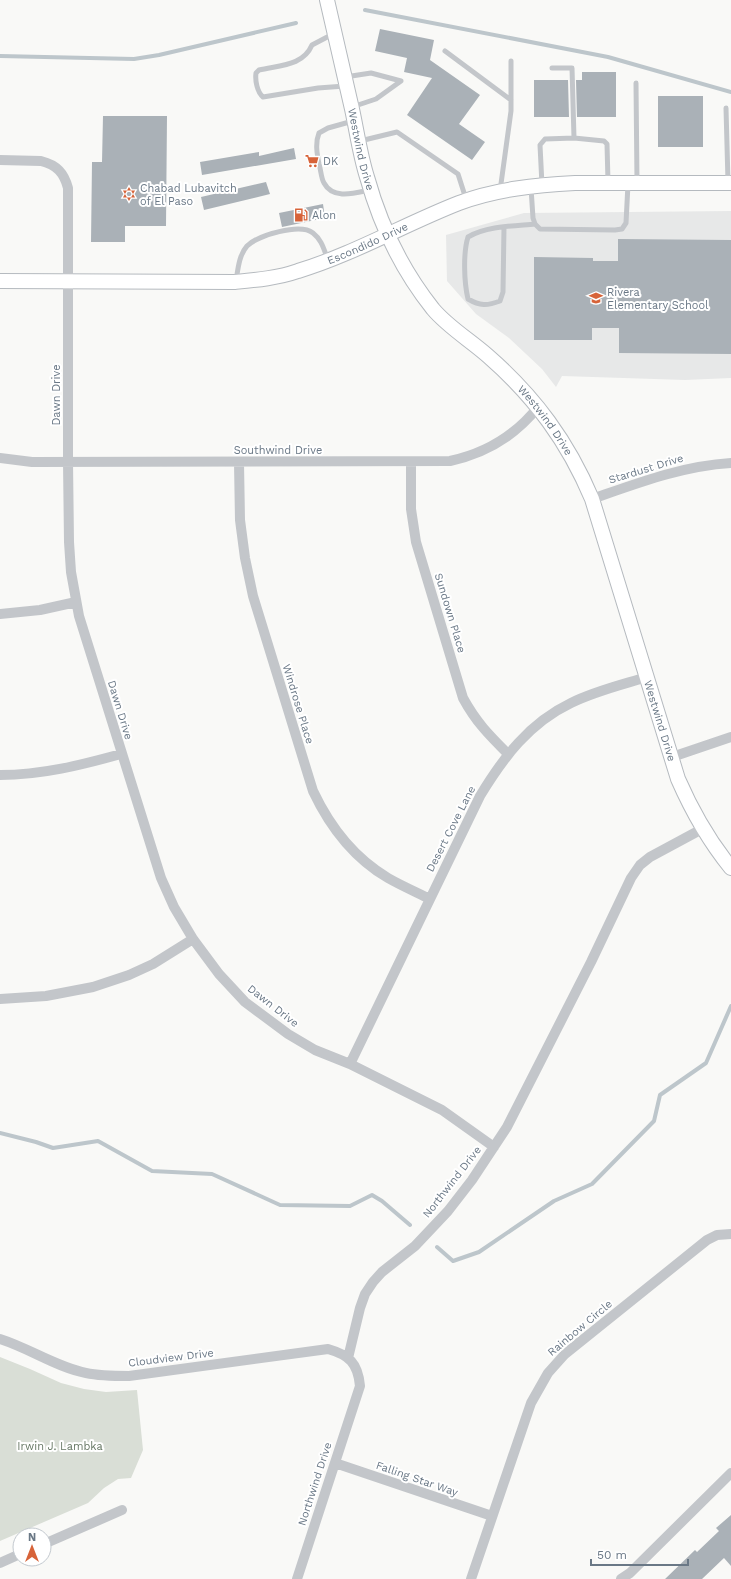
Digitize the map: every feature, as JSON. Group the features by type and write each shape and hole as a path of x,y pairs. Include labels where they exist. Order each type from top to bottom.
{"main road":[{"name":"Westwind Drive","path":"327,0 371,189 376,206 388,235 398,255 434,309 460,334 507,373 538,407 569,451 582,474 592,499 678,779 702,829 731,868"},
{"name":"Escondido Drive","path":"0,281 235,282 273,277 297,272 328,261 467,200 499,192 536,186 608,182 730,183"}],"street":[{"name":"Dawn Drive","path":"0,160 47,162 60,170 66,179 68,188 68,462 71,572 76,602 121,754 161,878 174,907 193,939 219,974 245,1002 260,1014 288,1034 315,1050 350,1064 442,1110 494,1147"},
{"name":"Southwind Drive","path":"0,458 32,462 239,463 450,461 467,458 489,449 515,432 538,407"},
{"name":"Sundown Place","path":"411,462 411,509 416,542 463,698 480,726 508,754"},
{"name":"Windrose Place","path":"239,463 240,520 245,558 253,596 313,792 322,810 350,848 389,879 430,899"},
{"name":"Stardust Drive","path":"592,499 654,477 679,470 731,463"},
{"path":"0,614 40,610 76,602"},
{"name":"Desert Cove Lane","path":"350,1064 480,796 508,754 525,734 546,718 571,703 590,695 647,677"},
{"path":"672,757 731,737"},
{"path":"0,775 21,775 51,772 121,754"},
{"name":"Northwind Drive","path":"297,1579 360,1386 359,1375 355,1366 348,1358 360,1308 365,1294 382,1272 415,1246 442,1217 472,1180 494,1147 531,1081 591,962 631,878 640,865 650,857 702,829"},
{"path":"0,999 46,996 93,987 153,964 193,939"},
{"name":"Rainbow Circle","path":"471,1579 531,1403 548,1373 560,1359 707,1240 717,1236 731,1234"},
{"name":"Cloudview Drive","path":"0,1339 85,1373 108,1376 129,1376 328,1349 340,1353 348,1358"},
{"name":"Falling Star Way","path":"335,1463 492,1516"},
{"path":"621,1579 630,1573 731,1473"},
{"path":"52,1541 122,1510"},
{"path":"0,1563 12,1558"}],"lane":[{"path":"334,34 312,44 309,52 303,59 256,72 259,94 263,97 318,88 371,73 401,81 353,114 319,133 316,151 323,182 328,188 341,195 371,189"},
{"path":"445,50 511,100"},
{"path":"499,192 511,111 511,61"},
{"path":"552,68 572,68 574,138"},
{"path":"608,182 607,144 604,141 574,138 545,139 540,145 533,218 535,224 540,229 548,230 615,230 622,229 626,224 633,183 636,83"},
{"path":"726,108 730,183"},
{"path":"359,141 397,132 458,174 467,200"},
{"path":"504,227 503,292 500,301 492,304 477,304 468,298 466,288 466,245 468,237 475,233 504,227 535,224"},
{"path":"235,282 241,257 248,246 254,241 264,237 295,229 303,229 312,232 320,240 328,261"}],"shaded area":[{"name":"Rivera Elementary School","path":"731,211 731,378 685,380 562,376 556,387 542,369 509,338 476,314 447,281 446,235 524,213"}],"green space":[{"name":"Irwin J. Lambka","path":"0,1357 61,1383 84,1389 106,1392 137,1390 143,1450 131,1478 118,1479 104,1488 88,1503 32,1527 12,1527 12,1536 0,1541"}],"building":[{"path":"380,29 434,40 430,60 480,95 459,124 485,142 472,160 407,115 432,78 404,72 407,58 375,51"},
{"path":"582,72 616,72 616,117 577,117 576,80 582,80"},
{"path":"534,80 568,80 569,117 534,117"},
{"path":"658,96 703,96 703,147 658,147"},
{"name":"Chabad Lubavitch of El Paso","path":"103,116 167,116 166,226 125,226 125,242 91,242 92,162 102,162"},
{"path":"294,148 296,159 202,175 200,162 259,152 259,156"},
{"path":"266,182 270,194 204,210 201,197"},
{"path":"323,204 325,218 282,227 279,213"},
{"path":"618,239 731,240 731,354 619,353 619,328 592,328 592,340 534,340 534,257 593,258 593,261 618,261"},
{"path":"731,1515 731,1566 724,1558 702,1579 665,1579 695,1550 697,1552 719,1531 716,1528"}],"waterway":[{"path":"365,10 608,57 731,92"},
{"path":"0,56 134,59 159,55 296,23"},
{"path":"437,1247 453,1261 479,1252 554,1201 592,1184 654,1121 660,1095 706,1063 731,1006"},
{"path":"0,1133 53,1148 98,1141 152,1171 212,1174 280,1205 350,1206 372,1195 382,1201 410,1225"}],"place":[{"name":"DK","path":"312,161"},
{"name":"Chabad Lubavitch of El Paso","path":"129,194"},
{"name":"Alon","path":"301,215"},
{"name":"Rivera Elementary School","path":"596,298"}]}
